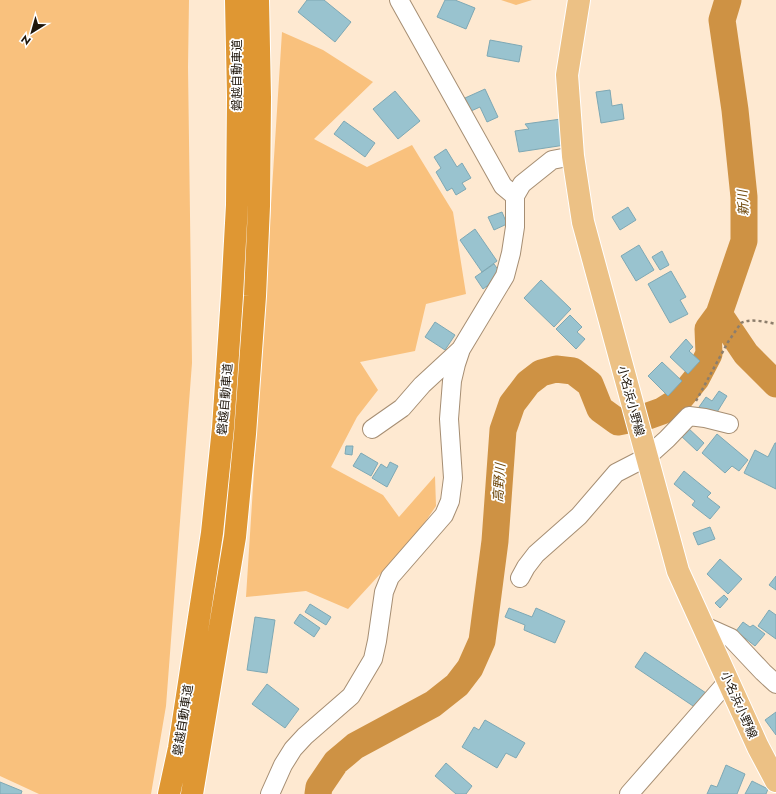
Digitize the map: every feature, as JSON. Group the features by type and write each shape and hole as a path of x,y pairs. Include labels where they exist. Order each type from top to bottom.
{"highway":[{"name":"磐越自動車道","path":"169,794 179,748 210,540 223,428 237,204 238,97 236,0"},
{"name":"磐越自動車道","path":"192,794 235,537 245,434 255,296 259,206 260,97 258,0"}],"main road":[{"name":"小名浜小野線","path":"579,0 567,75 573,156 583,222 678,571 758,748 776,781"}],"street":[{"path":"399,0 503,186 515,196"},
{"path":"270,794 283,764 293,749 305,736 351,696 372,659 377,641 384,592 390,577 444,515 450,501 453,478 449,419 452,381 461,349 505,276 511,253 515,227 515,196 522,184 552,160 573,156"},
{"path":"372,429 402,408 422,386 461,349"},
{"path":"520,578 536,554 579,516 616,473 646,457 667,439 689,416 729,424"},
{"path":"702,625 731,638 776,684"},
{"path":"629,794 728,681"}],"path":[{"path":"689,416 698,396 728,342 742,323 744,321 750,321 776,324"}],"shaded area":[{"path":"0,0 189,0 188,67 192,363 166,706 151,794 39,794 0,776"},
{"path":"501,0 532,0 516,5"},
{"path":"282,32 323,50 373,82 314,139 367,167 412,145 453,212 466,294 426,304 415,351 360,362 378,390 357,417 331,467 383,495 399,517 435,476 436,506 417,534 348,609 306,591 246,597"}],"building":[{"path":"307,0 324,0 351,22 335,42 298,12"},
{"path":"445,0 455,0 475,8 466,29 437,17"},
{"path":"490,40 522,46 519,62 487,56"},
{"path":"485,89 498,117 487,122 480,107 471,111 465,98"},
{"path":"610,90 612,106 622,104 624,119 601,123 596,92"},
{"path":"395,91 420,121 398,139 373,109"},
{"path":"561,119 565,145 519,152 515,131 529,129 525,124"},
{"path":"344,121 375,143 365,157 334,134"},
{"path":"446,149 457,167 462,163 471,178 462,183 466,189 456,195 452,188 447,191 436,172 441,168 434,157"},
{"path":"628,207 636,220 620,230 612,217"},
{"path":"502,212 507,224 494,230 488,217"},
{"path":"475,229 497,261 482,272 460,240"},
{"path":"639,245 654,270 636,281 621,256"},
{"path":"662,251 669,265 660,270 652,257"},
{"path":"494,264 502,275 483,289 475,277"},
{"path":"671,271 686,297 680,300 688,314 670,323 648,284"},
{"path":"541,280 571,309 554,327 524,298"},
{"path":"570,315 582,327 577,332 585,339 576,349 556,329"},
{"path":"435,322 455,335 445,350 425,337"},
{"path":"686,339 693,347 689,351 700,361 688,374 670,357"},
{"path":"662,362 682,381 668,396 648,376"},
{"path":"719,391 727,396 714,417 699,407 706,397 712,401"},
{"path":"686,426 704,443 697,451 679,434"},
{"path":"717,434 748,460 739,471 732,466 725,473 702,453"},
{"path":"775,443 776,489 744,473 755,450 768,457"},
{"path":"346,446 353,446 352,455 345,454"},
{"path":"361,453 378,463 371,476 353,466"},
{"path":"390,462 398,466 387,487 372,478 381,464 387,468"},
{"path":"684,471 711,493 707,497 720,507 710,519 692,505 695,501 674,484"},
{"path":"710,527 715,539 698,545 693,533"},
{"path":"720,559 742,579 728,594 707,574"},
{"path":"776,576 776,590 769,585"},
{"path":"724,595 728,599 720,608 715,603"},
{"path":"310,604 331,617 326,625 305,612"},
{"path":"509,608 532,617 536,608 565,621 555,643 524,630 525,625 505,617"},
{"path":"769,610 776,615 776,639 758,626"},
{"path":"300,614 320,628 314,637 294,623"},
{"path":"255,617 275,620 267,673 247,670"},
{"path":"743,622 750,627 753,625 765,634 755,646 736,631"},
{"path":"645,652 706,693 696,708 635,667"},
{"path":"267,684 299,709 285,728 252,704"},
{"path":"776,712 776,735 765,720"},
{"path":"485,720 525,743 516,758 506,753 497,768 462,747 474,727 479,730"},
{"path":"446,763 472,786 466,794 456,794 435,776"},
{"path":"726,765 745,774 737,794 707,794 711,785 717,787"},
{"path":"752,781 768,789 766,794 745,794"},
{"path":"0,782 22,791 21,794 0,794"}],"waterway":[{"name":"高野川","path":"318,794 319,787 336,762 355,746 433,704 457,685 470,668 482,641 495,541 503,430 512,404 528,383 541,373 556,369 573,371 590,384 600,409 618,422 648,416 662,411 678,401 696,379 709,354 708,329 719,314 744,241 744,197 735,110 722,20 728,0"},
{"name":"新川","path":"719,314 746,354 776,384"}]}
